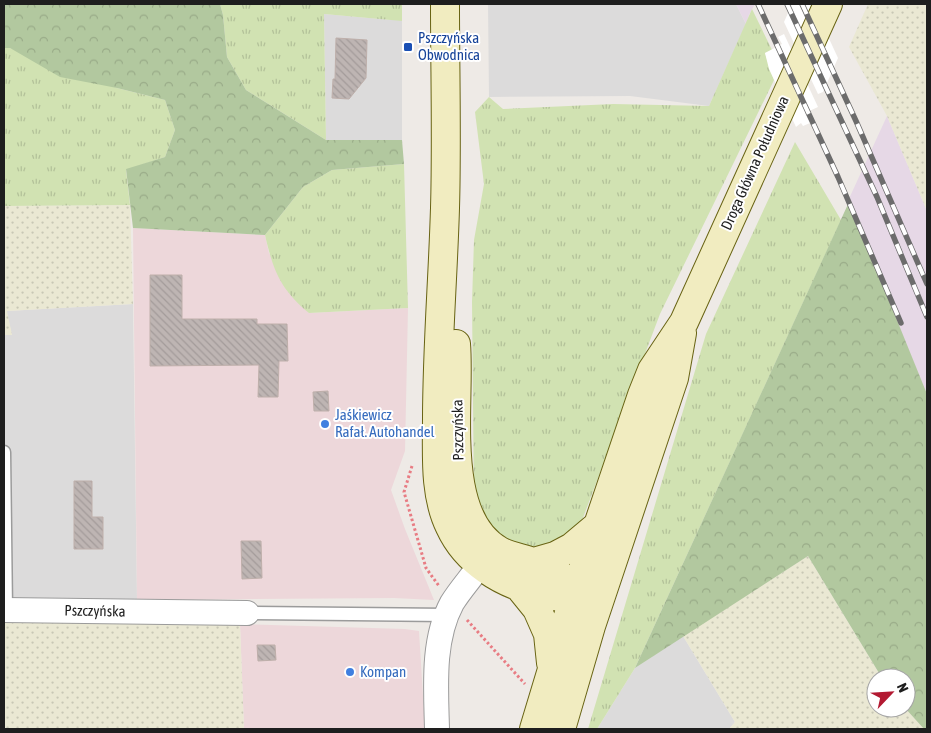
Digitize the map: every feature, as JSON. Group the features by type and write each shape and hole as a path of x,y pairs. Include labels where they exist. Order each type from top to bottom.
{"main road":[{"name":"Pszczyńska","path":"445,4 445,208 438,357 437,467 440,495 450,527 464,550 480,565 500,579 520,588 556,597 575,593"},
{"name":"Droga Główna Południowa","path":"575,593 652,370 684,322 828,4"},
{"name":"Pszczyńska","path":"445,208 456,349 457,458 460,486 467,513 483,537 499,550 516,558 534,562 560,575 575,593 592,626"},
{"name":"Droga Główna Południowa","path":"592,626 674,378 684,322"},
{"path":"534,562 555,556 572,547 597,526"},
{"path":"575,593 606,581"},
{"name":"Pszczyńska","path":"520,588 537,609 548,634 552,666"},
{"name":"Pszczyńska","path":"534,729 575,593"},
{"path":"562,729 592,626"}],"street":[{"path":"437,729 436,688 440,634 452,603 480,565"},
{"name":"Pszczyńska","path":"5,610 247,613"}],"lane":[{"path":"4,452 5,610"},
{"path":"247,613 448,615"}],"shaded area":[{"path":"402,4 402,140 326,140 324,14 392,20"},
{"path":"488,4 736,4 746,24 709,106 630,96 489,97"},
{"path":"736,4 755,4 746,24"},
{"path":"868,4 927,4 927,211 887,116 849,47"},
{"path":"887,116 927,211 927,394 847,203"},
{"path":"130,205 133,304 7,311 12,335 4,335 4,206"},
{"path":"133,228 265,235 269,253 309,313 408,308 405,451 391,490 434,600 394,598 137,600"},
{"path":"133,304 137,600 4,599 4,335 12,335 6,311"},
{"path":"808,556 876,668 866,668 866,718 914,718 924,729 729,729 735,722 683,636"},
{"path":"4,622 240,624 244,729 4,729"},
{"path":"240,624 419,631 425,729 244,729"},
{"path":"683,636 735,722 729,729 597,729 635,668"}],"green space":[{"path":"4,4 220,4 223,15 227,57 246,90 326,140 402,140 404,164 332,170 303,187 265,235 133,228 126,169 165,157 175,130 165,100 60,77 10,48 4,48"},
{"path":"220,4 402,4 402,21 324,14 326,140 246,90 227,57 223,15"},
{"path":"752,9 772,50 765,53 774,80 660,314 578,531 560,544 532,547 498,537 474,503 472,302 474,240 484,184 475,112 489,97 503,109 613,104 709,106"},
{"path":"4,48 10,48 117,88 165,100 175,130 165,157 126,170 130,205 4,206"},
{"path":"795,142 841,220 635,668 597,729 588,729 706,334"},
{"path":"404,164 408,308 309,313 284,287 271,259 265,235 303,187 332,170"},
{"path":"849,202 927,394 927,729 924,729 914,718 916,718 916,668 876,668 808,556 635,668"}],"pier":[{"path":"792,4 813,4 838,58 823,92 818,94 784,22"},
{"path":"784,34 818,107 805,113 810,123 803,126 801,123 796,127 769,69 765,53 782,44 778,37"}],"building":[{"path":"336,38 367,40 366,78 349,99 332,98 333,79 335,79"},
{"path":"150,275 182,275 182,319 257,319 257,324 287,324 288,361 279,361 278,397 258,397 259,365 150,366"},
{"path":"328,391 329,411 314,411 313,392"},
{"path":"74,481 92,481 92,517 103,517 103,549 74,549"},
{"path":"241,541 261,541 262,578 242,579"},
{"path":"257,645 275,645 276,660 258,661"}],"railway":[{"path":"758,4 838,177 901,323"},
{"path":"787,4 877,197 927,317"},
{"path":"802,4 856,121 927,284"}],"place":[{"name":"Pszczyńska Obwodnica","path":"408,47"},
{"name":"Jaśkiewicz Rafał. Autohandel","path":"325,424"},
{"name":"Kompan","path":"350,672"}]}
